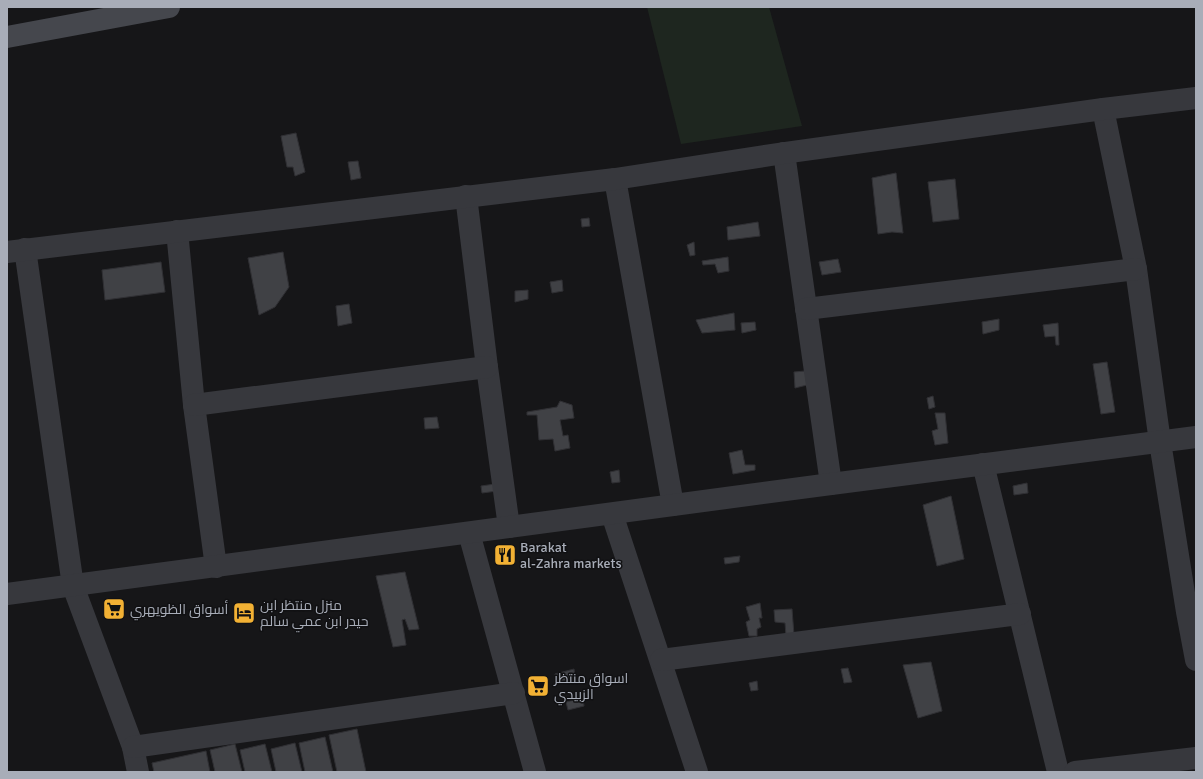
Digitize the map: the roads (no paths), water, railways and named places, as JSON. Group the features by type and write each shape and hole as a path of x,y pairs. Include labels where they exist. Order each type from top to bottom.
{"main road":[{"path":"7,38 170,7"}],"street":[{"path":"138,772 133,747 73,586 16,251 615,179 784,153 1103,109 1196,98"},
{"path":"1103,109 1136,269 1160,442 1191,611 1196,660"},
{"path":"784,153 831,484"},
{"path":"615,179 673,505"},
{"path":"466,196 487,367 509,527"},
{"path":"177,231 194,405 216,566"},
{"path":"806,309 1136,269"},
{"path":"194,405 487,367"},
{"path":"7,594 1196,437"},
{"path":"983,464 1058,772"},
{"path":"612,514 697,772"},
{"path":"469,533 535,772"},
{"path":"661,660 1020,614"},
{"path":"133,747 514,693"},
{"path":"1075,772 1196,758"}],"place":[{"name":"Barakat al-Zahra markets","path":"505,555"},
{"name":"أسواق الظويهري","path":"114,609"},
{"name":"منزل منتظر ابن حيدر ابن عمي سالم","path":"244,613"},
{"name":"اسواق منتظر الزبيدي","path":"538,686"}]}
